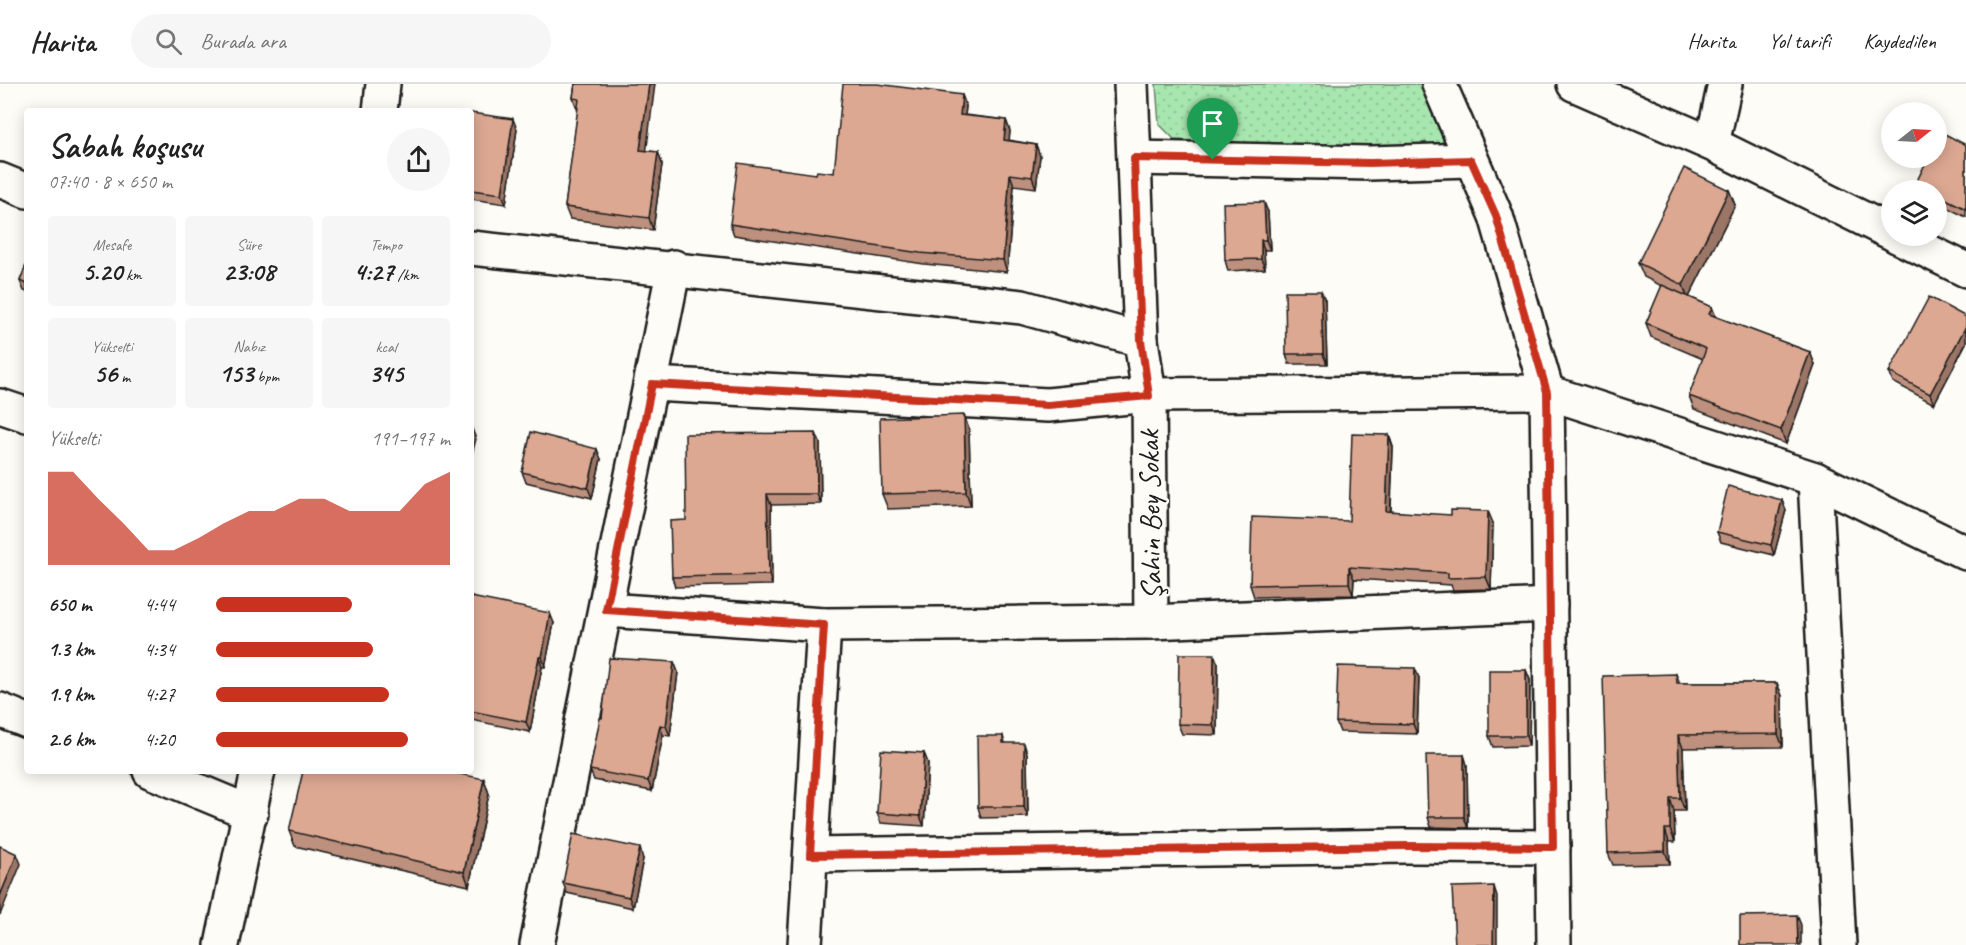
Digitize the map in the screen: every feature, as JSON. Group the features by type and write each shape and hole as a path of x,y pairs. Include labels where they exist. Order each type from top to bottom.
{"street":[{"path":"380,108 383,84"},
{"name":"Şahin Bey Sokak","path":"1131,84 1141,340 1149,396 1151,622"},
{"path":"1439,84 1496,216 1547,392 1554,945"},
{"path":"1574,84 1712,144 1881,228"},
{"path":"1712,144 1725,84"},
{"path":"1134,158 1370,163 1471,160"},
{"path":"0,180 24,190"},
{"path":"1917,246 1966,270"},
{"path":"474,248 674,267 1022,307 1141,340"},
{"path":"537,945 674,267"},
{"path":"652,384 1048,405 1149,396 1547,392 1815,479 1966,553"},
{"path":"0,406 24,414"},
{"path":"1815,479 1839,945"},
{"path":"606,610 824,625 1151,622 1550,605"},
{"path":"805,945 824,625"},
{"path":"0,710 24,720"},
{"path":"157,774 251,813"},
{"path":"222,945 258,774"},
{"path":"810,855 1406,846 1553,847"}],"green space":[{"path":"1156,84 1429,84 1448,133 1436,151 1175,140 1159,124"}],"building":[{"path":"575,84 649,84 640,150 658,152 649,218 565,207 579,99 573,98"},
{"path":"843,84 877,84 962,95 960,115 1006,120 1004,140 1036,145 1032,177 1010,174 1003,260 920,253 730,224 738,163 816,174 817,171 834,173"},
{"path":"474,113 513,119 502,194 474,190"},
{"path":"1947,135 1966,145 1966,209 1947,200 1947,180 1917,180 1923,168 1947,168"},
{"path":"1684,168 1729,190 1683,285 1638,263"},
{"path":"1264,202 1266,240 1261,240 1261,259 1225,260 1223,203"},
{"path":"24,271 24,283 20,281"},
{"path":"1662,285 1712,307 1709,314 1810,352 1781,430 1689,396 1706,349 1646,323"},
{"path":"1285,291 1321,291 1323,354 1286,354"},
{"path":"1929,297 1966,317 1966,326 1930,394 1889,372"},
{"path":"964,415 966,492 882,494 880,418"},
{"path":"531,432 597,449 588,488 522,472"},
{"path":"816,433 817,494 767,494 769,575 672,577 670,521 686,520 685,434"},
{"path":"1352,434 1389,435 1386,511 1451,515 1451,510 1488,511 1486,577 1448,578 1448,573 1349,567 1349,583 1250,585 1252,517 1349,521"},
{"path":"1728,486 1782,500 1771,545 1717,532"},
{"path":"474,598 550,613 526,722 474,712"},
{"path":"1179,654 1214,654 1213,725 1178,724"},
{"path":"609,658 674,662 666,726 660,725 648,781 590,770 600,718 602,718"},
{"path":"1338,666 1415,668 1413,724 1336,722"},
{"path":"1489,670 1526,670 1526,736 1489,736"},
{"path":"1676,674 1677,683 1777,683 1778,734 1678,735 1680,798 1670,798 1670,829 1665,829 1665,851 1608,853 1603,676"},
{"path":"977,736 1003,736 1003,743 1024,743 1024,807 978,807"},
{"path":"881,750 924,753 920,816 877,813"},
{"path":"1426,755 1464,755 1464,817 1428,817"},
{"path":"302,774 460,774 484,779 464,872 289,831"},
{"path":"573,834 640,848 629,897 563,883"},
{"path":"0,846 17,854 0,896"},
{"path":"1494,886 1493,945 1455,945 1452,887"},
{"path":"1797,915 1798,945 1740,945 1740,916"}],"route":[{"path":"1134,158 1213,160 1370,163 1471,160 1496,216 1547,392 1553,847 1406,846 810,855 824,625 606,610 652,384 1048,405 1149,396 1141,340 1134,158"}]}
